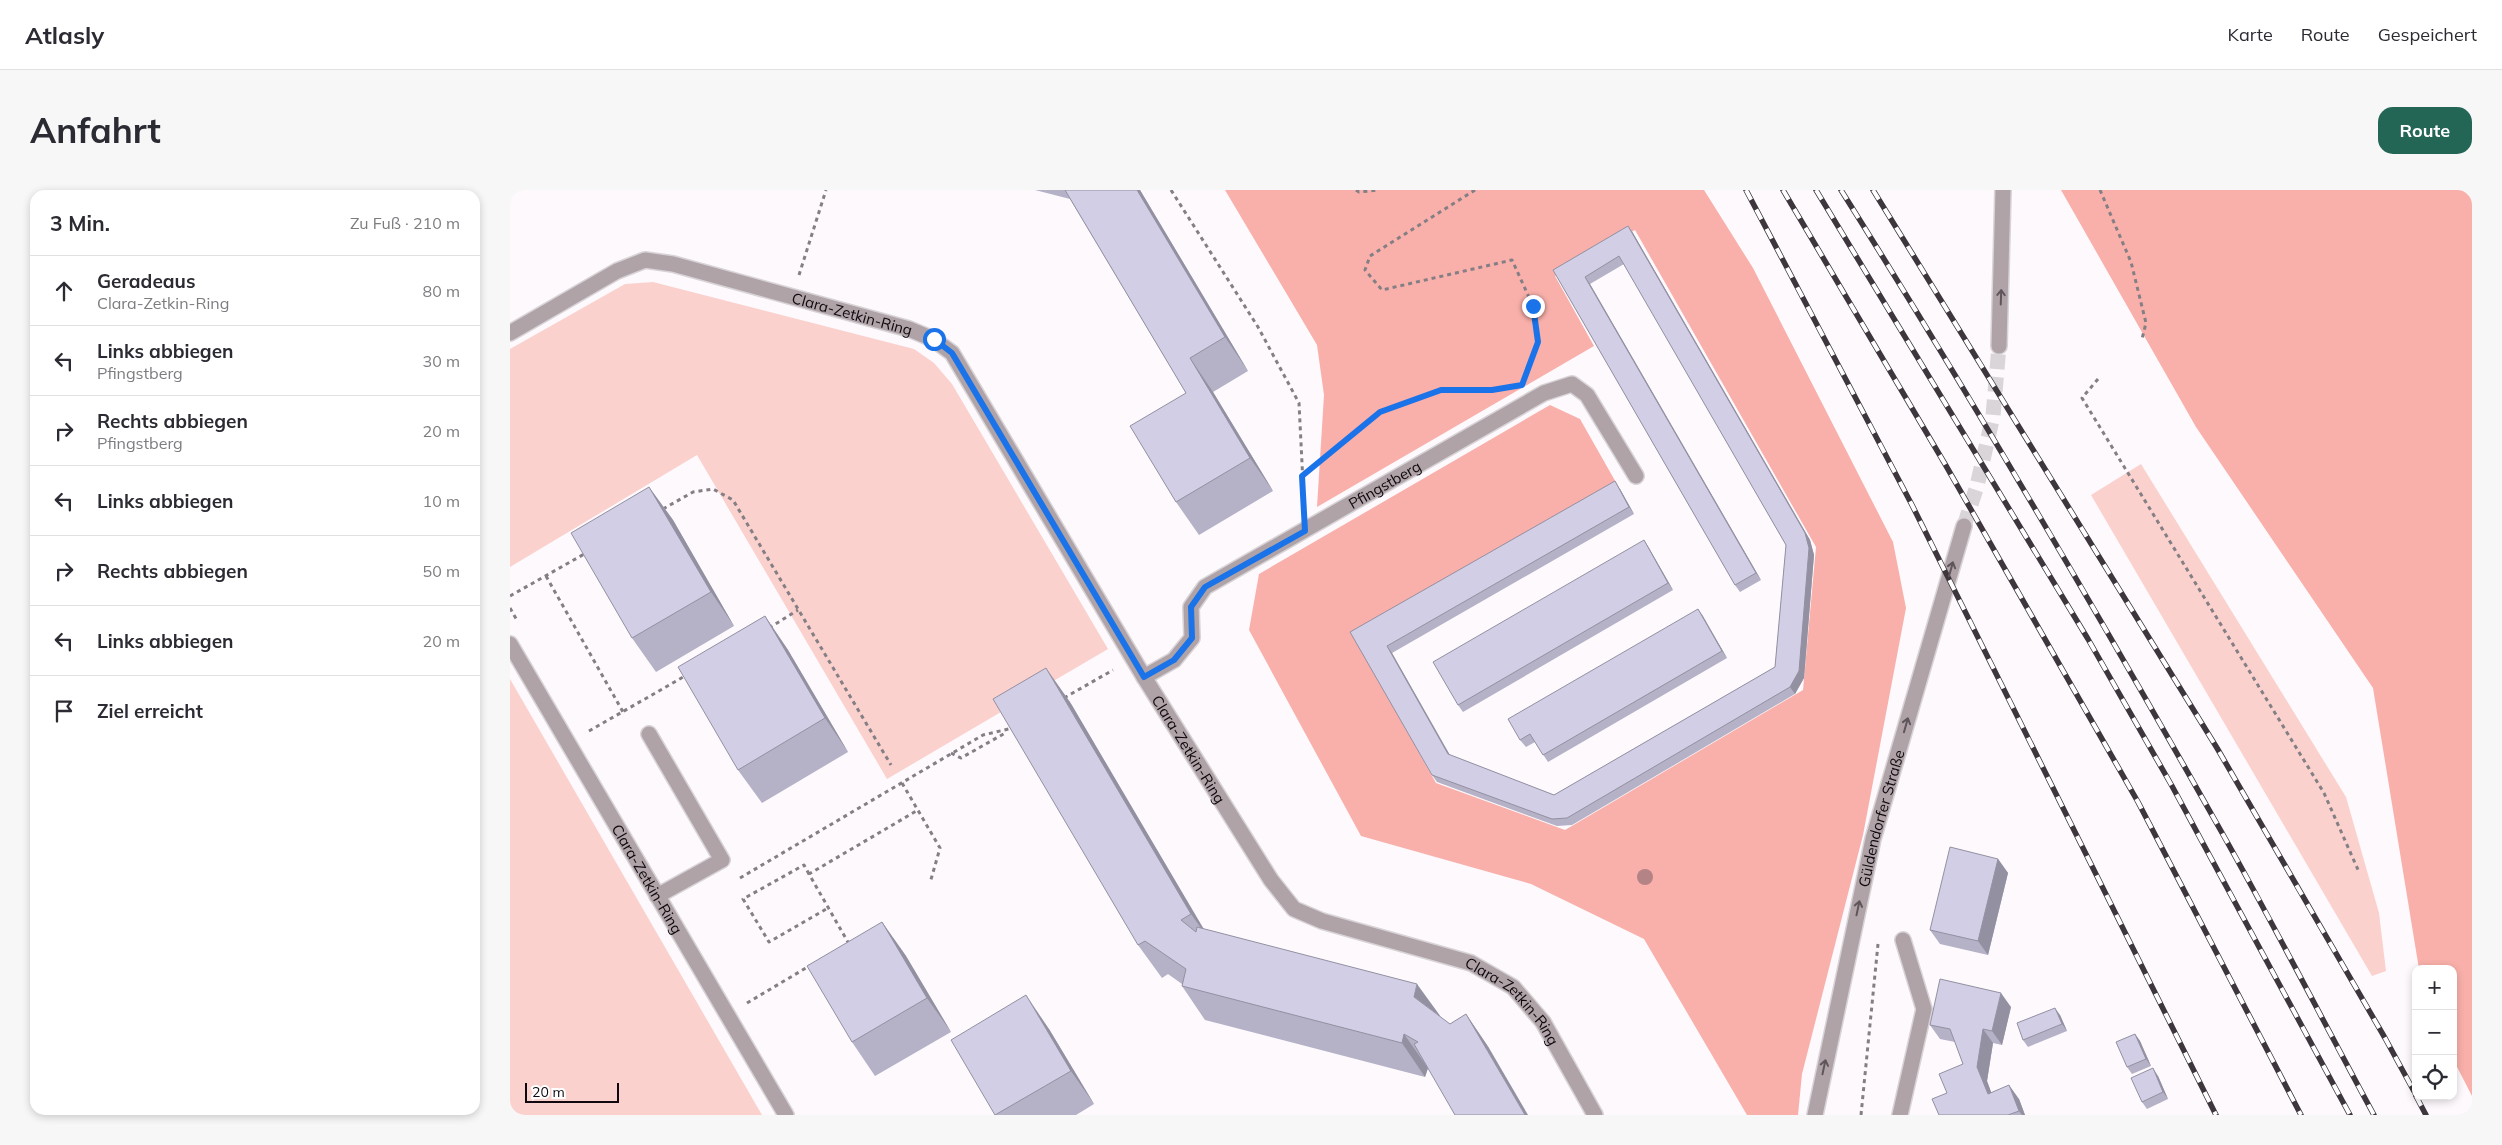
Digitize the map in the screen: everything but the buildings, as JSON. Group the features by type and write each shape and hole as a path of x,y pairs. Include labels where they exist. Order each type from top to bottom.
{"street":[{"path":"1999,346 2003,190"},
{"name":"Clara-Zetkin-Ring","path":"510,334 617,271 645,260 673,264 909,329 934,339 952,353 1144,677 1271,880 1294,909 1322,921 1471,963 1513,987 1543,1022 1594,1115"},
{"name":"Pfingstberg","path":"1144,677 1174,660 1192,638 1191,607 1205,587 1544,393 1572,384 1586,394 1636,476"},
{"name":"Güldendorfer Straße","path":"1815,1115 1873,839 1964,526"},
{"name":"Clara-Zetkin-Ring","path":"510,644 786,1115"},
{"path":"649,734 722,860 657,896"},
{"path":"1900,1115 1924,1009 1903,940"}],"path":[{"path":"792,297 826,190"},
{"path":"1171,190 1258,328 1299,403 1305,531"},
{"path":"1356,190 1359,192 1379,190"},
{"path":"1475,190 1370,256 1365,270 1382,290 1512,260 1533,306 1538,342 1522,385"},
{"path":"2100,190 2131,262 2146,323 2142,340"},
{"path":"2098,379 2082,398 2324,793 2359,872"},
{"path":"1302,476 1380,412 1441,390 1492,390 1507,388"},
{"path":"658,512 692,492 713,489 733,500 891,765"},
{"path":"510,596 589,551"},
{"path":"546,576 623,712"},
{"path":"765,630 798,610"},
{"path":"1059,701 1133,658"},
{"path":"567,743 690,673"},
{"path":"952,753 961,758 1018,725"},
{"path":"739,878 983,735 1010,730"},
{"path":"901,783 940,848 930,883"},
{"path":"809,874 918,810"},
{"path":"828,908 769,942 743,899 804,865 853,951"},
{"path":"1861,1115 1878,943"},
{"path":"840,948 848,944"},
{"path":"745,1004 816,962"}],"shaded area":[{"path":"1225,190 1704,190 1753,268 1893,542 1906,608 1863,835 1802,1074 1798,1115 1747,1115 1644,939 1531,884 1361,836 1249,630 1259,574 1550,405 1580,419 1618,486 1355,639 1436,783 1565,830 1803,690 1816,547 1635,230 1555,276 1594,346 1317,507 1324,395 1317,345"},
{"path":"2061,190 2472,190 2472,1096 2457,1067 2457,965 2418,965 2373,688 2196,427"},
{"path":"653,282 914,349 934,363 952,384 1108,649 887,779 697,455 510,567 510,349 625,284"},
{"path":"2141,464 2346,797 2379,913 2386,971 2372,976 2091,495"},
{"path":"510,679 762,1115 510,1115"}],"tunnel":[{"path":"1964,526 1977,486 1993,416 1999,346"}],"railway":[{"path":"1746,190 1912,505 2216,1115"},
{"path":"1783,190 1945,464 2138,802 2301,1115"},
{"path":"1816,190 2088,639 2172,786 2350,1115"},
{"path":"1841,190 1987,428 2129,669 2241,866 2374,1115"},
{"path":"1873,190 2217,748 2412,1088"},
{"path":"2418,1100 2426,1115"}],"route":[{"path":"934,339 952,353 1144,677 1174,660 1192,638 1191,607 1205,587 1305,531 1302,476 1380,412 1441,390 1492,390 1522,385 1538,342 1533,306"}]}
